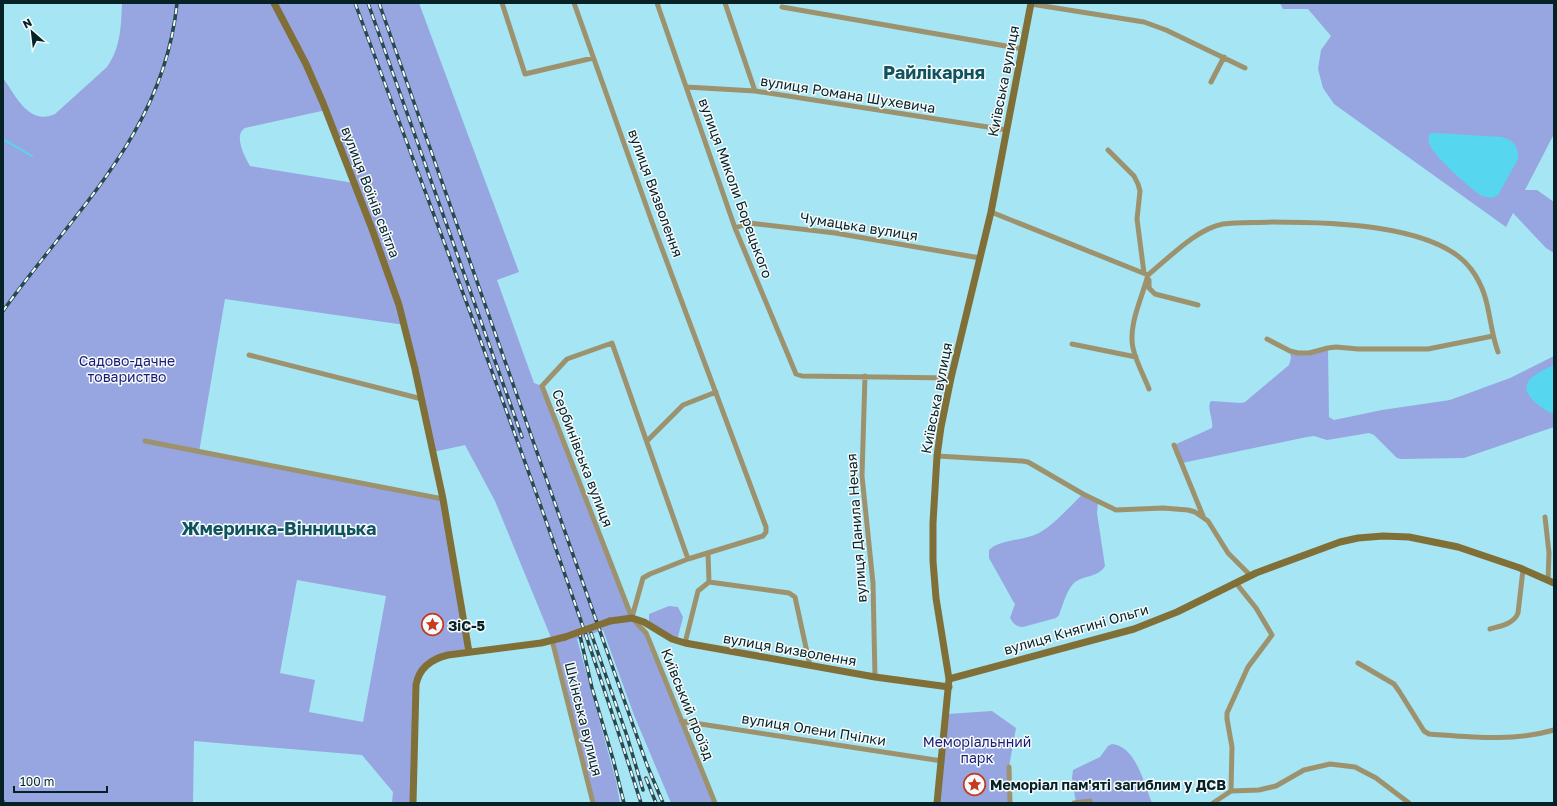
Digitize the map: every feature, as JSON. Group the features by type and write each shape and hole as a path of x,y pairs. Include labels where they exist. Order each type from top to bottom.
{"street":[{"name":"вулиця Воїнів світла","path":"274,3 303,57 323,103 378,243 405,325 443,499 469,652"},
{"path":"502,3 525,74 593,58"},
{"name":"вулиця Визволення","path":"574,3 655,229 766,527 766,532 763,536 708,553 650,574 643,578 632,618 644,622 672,638 685,643 875,677 949,687"},
{"name":"вулиця Миколи Борецького","path":"657,3 735,228 795,372 797,375 802,376 865,376"},
{"path":"725,3 754,91"},
{"path":"1031,4 1144,22 1166,30 1245,68"},
{"name":"Київська вулиця","path":"937,803 949,679 936,598 933,561 932,529 937,456 951,378 991,212 1031,4"},
{"path":"782,7 1023,49"},
{"path":"1211,82 1224,57"},
{"name":"вулиця Романа Шухевича","path":"686,87 754,91 1007,130"},
{"path":"1108,150 1131,173 1138,184 1140,191 1137,219 1149,288 1155,294 1198,305"},
{"path":"991,212 1146,274"},
{"path":"1149,389 1132,345 1133,327 1146,274 1198,235 1211,227 1223,224 1313,222 1394,231 1438,244 1465,261 1473,272 1484,292 1490,312 1493,336 1498,352"},
{"name":"Чумацька вулиця","path":"735,228 749,223 835,233 980,258"},
{"path":"1267,340 1298,353 1308,353 1336,347 1358,349 1428,349 1493,336"},
{"name":"Сербинівська вулиця","path":"632,618 542,386 566,359 612,343 648,441"},
{"path":"1072,344 1136,357"},
{"path":"249,355 422,399"},
{"path":"865,376 951,378"},
{"name":"вулиця Данила Нечая","path":"865,376 862,476 872,583 875,677"},
{"path":"688,560 648,441 683,406 716,392"},
{"path":"145,441 443,499"},
{"path":"1174,445 1203,517"},
{"path":"937,456 1022,461 1035,465 1083,494 1113,509 1163,508 1182,509 1195,512 1210,523 1228,553 1251,576"},
{"name":"вулиця Княгині Ольги","path":"949,679 1134,629 1177,612 1251,576 1340,542 1358,538 1383,536 1409,537 1458,547 1523,570 1551,582 1545,516"},
{"path":"708,553 709,582"},
{"path":"1490,629 1510,622 1516,617 1518,613 1523,570"},
{"path":"685,643 698,591 709,582 789,593 795,597 810,666"},
{"path":"1231,791 1232,746 1227,713 1248,667 1272,635 1256,608 1236,583"},
{"path":"412,803 417,680 421,670 435,659 448,655 552,640 610,622 632,618"},
{"name":"Київський проїзд","path":"632,618 646,633 650,640 681,721 715,803"},
{"name":"Шкінська вулиця","path":"552,640 592,803"},
{"path":"1358,663 1394,684 1424,731 1429,734 1495,739 1528,736 1554,730"},
{"name":"вулиця Олени Пчілки","path":"681,721 942,761"},
{"path":"1213,803 1231,791 1259,790 1276,786 1304,770 1330,764 1355,767 1376,778 1409,803"},
{"path":"1009,767 1010,803"},
{"path":"1074,803 1090,801"}],"green space":[{"name":"Садово-дачне товариство","path":"122,3 419,3 519,272 497,280 534,383 542,386 632,617 641,627 715,803 671,803 634,715 603,630 577,639 616,781 620,803 593,803 552,640 495,501 465,445 433,452 405,325 225,299 199,452 443,499 469,652 441,656 419,675 412,803 392,803 393,792 362,755 194,741 193,803 3,803 3,78 18,100 31,113 46,117 55,114 107,67 112,59 118,44 121,28","holes":["326,110 354,183 250,166 243,152 240,141 240,136 245,128","297,580 386,596 363,722 309,712 315,680 280,673"]},
{"path":"1280,3 1554,3 1554,134 1525,190 1537,190 1554,202 1554,253 1546,248 1513,213 1506,227 1334,104 1323,88 1318,69 1321,50 1331,36 1308,9 1283,9"},
{"path":"1328,348 1329,417 1334,420 1382,410 1450,400 1510,378 1554,356 1554,427 1464,458 1397,458 1374,435 1369,433 1327,440 1314,436 1307,437 1182,463 1174,445 1212,428 1209,407 1211,401 1245,402 1289,365 1291,358 1290,351 1298,353"},
{"path":"1083,494 1098,501 1097,513 1105,566 1099,573 1076,581 1073,584 1067,594 1059,615 1056,618 1021,627 1014,623 1010,618 1015,604 989,558 989,550 999,544 1033,536 1039,533 1056,520"},
{"path":"669,606 678,607 683,617 677,641 649,625 649,614"},
{"name":"Меморіальнний парк","path":"992,711 1016,728 1009,767 1010,803 937,803 947,714"},
{"path":"1112,744 1120,746 1127,751 1133,759 1138,767 1152,803 1095,803 1089,801 1076,803 1072,778 1073,770 1100,757 1108,746"}],"shaded area":[{"path":"1435,133 1502,137 1512,142 1516,147 1518,159 1498,195 1492,198 1482,196 1444,163 1437,156 1429,143 1428,138 1430,134"},
{"path":"1554,365 1554,414 1539,406 1530,397 1526,387 1530,379"}],"waterway":[{"path":"3,139 32,156"}],"railway":[{"path":"3,311 30,274 86,204 112,168 135,131 154,92 169,49 177,3"},
{"path":"355,3 539,501 641,803"},
{"path":"368,3 522,437"},
{"path":"379,3 647,765 663,803"},
{"path":"579,631 592,688 624,803"},
{"path":"591,633 627,736 643,790"},
{"path":"646,778 656,803"}],"place":[{"name":"ЗіС-5","path":"432,625"},
{"name":"Меморіал пам'яті загиблим у ДСВ","path":"975,784"}],"district":[{"name":"Райлікарня","path":"934,72"},
{"name":"Жмеринка-Вінницька","path":"279,528"}]}
